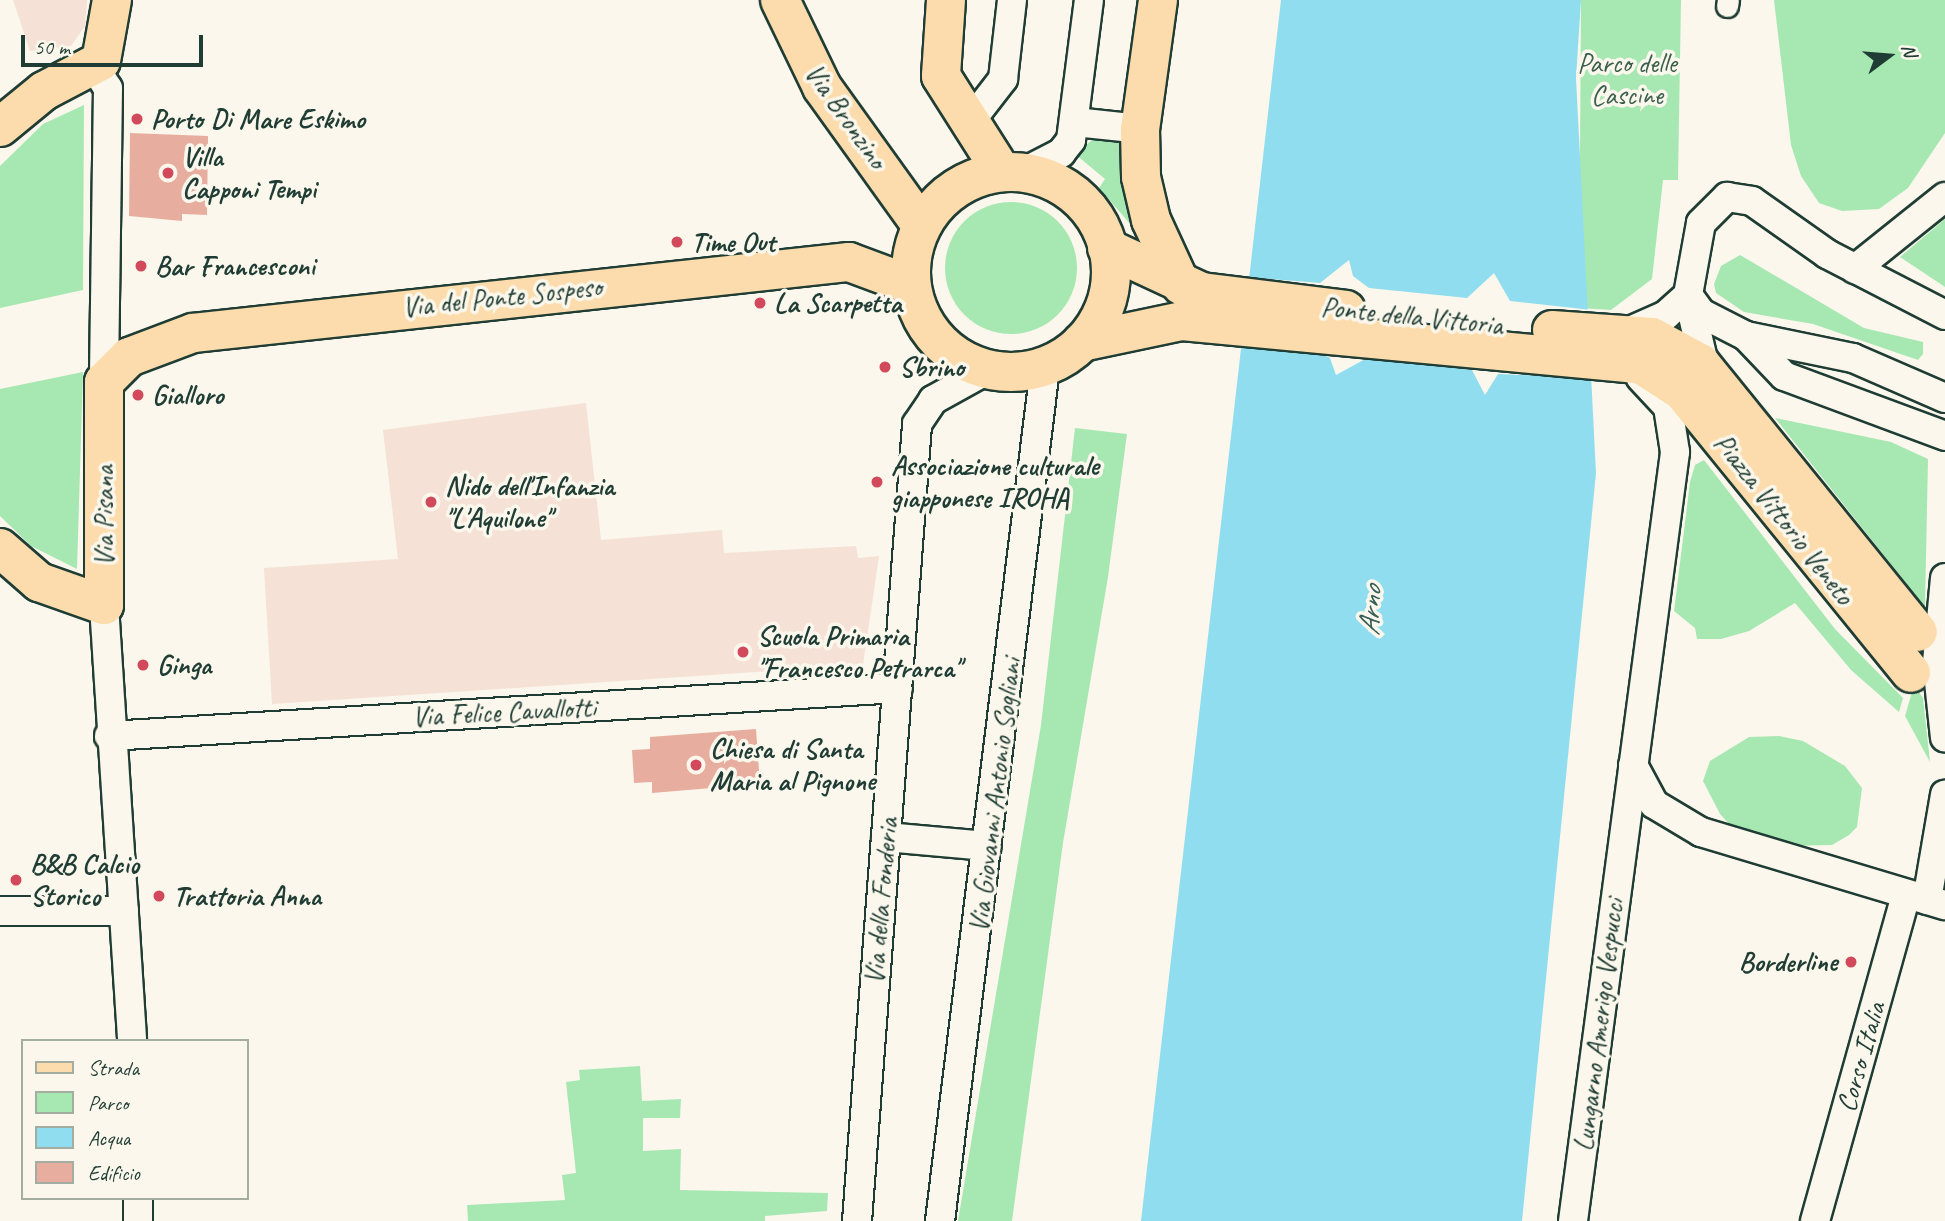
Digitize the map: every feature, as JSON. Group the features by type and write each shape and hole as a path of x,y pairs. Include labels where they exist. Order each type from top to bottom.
{"main road":[{"path":"0,127 44,91 94,66 109,40 112,0"},
{"name":"Via Bronzino","path":"780,0 822,87 922,226"},
{"path":"946,0 942,76 969,123 1013,172 1077,199 1107,248 1194,300"},
{"path":"1158,0 1140,129 1150,220 1194,300"},
{"path":"1013,172 957,189 922,226 911,285 939,340 964,362 989,369 1045,368 1082,342 1150,324 1194,300"},
{"path":"1082,342 1105,305 1107,248"},
{"name":"Via del Ponte Sospeso","path":"104,382 129,357 193,333 322,314 849,262 911,285"},
{"name":"Ponte della Vittoria","path":"1194,300 1639,351"},
{"name":"Piazza Vittorio Veneto","path":"1639,351 1676,345 1705,368 1918,632"},
{"name":"Piazza Vittorio Veneto","path":"1639,351 1707,420 1911,673"},
{"name":"Via Pisana","path":"104,382 104,605"},
{"path":"0,548 39,582 104,605"}],"street":[{"path":"969,123 1003,79 1012,0"},
{"path":"1013,172 1067,148 1075,122 1089,0"},
{"name":"Via Pisana","path":"94,66 108,88 104,382"},
{"path":"1075,122 1140,129"},
{"name":"Piazza Vittorio Veneto","path":"1705,368 1688,295 1701,223 1717,201 1731,196 1752,201 1855,269 1945,315"},
{"path":"1855,269 1945,197"},
{"path":"1639,351 1688,295 1701,313 1746,336 1853,358 1945,398"},
{"path":"1746,336 1784,376 1945,436"},
{"name":"Piazza Vittorio Veneto","path":"1624,830 1675,452 1668,407 1639,351"},
{"name":"Via Giovanni Antonio Sogliani","path":"940,1221 1045,368"},
{"name":"Via della Fonderia","path":"857,1221 918,417 941,394 989,369"},
{"path":"1945,578 1937,663 1945,738"},
{"name":"Via Pisana","path":"104,605 109,736 132,1039"},
{"name":"Via Felice Cavallotti","path":"109,736 898,688"},
{"path":"1633,765 1654,804 1701,832 1926,900 1945,795"},
{"name":"Lungarno Amerigo Vespucci","path":"1573,1221 1624,830"},
{"path":"886,837 987,846"},
{"name":"Corso Italia","path":"1815,1221 1926,900"},
{"path":"0,911 124,911"},
{"path":"138,1200 138,1221"}],"shaded area":[{"path":"13,0 87,0 85,26 71,46 30,51"},
{"path":"586,403 601,540 722,530 724,553 856,546 858,558 879,556 863,665 272,704 264,568 398,559 383,430"}],"green space":[{"name":"Parco delle Cascine","path":"1581,0 1681,0 1678,180 1663,180 1652,279 1611,310 1579,308"},
{"path":"1774,0 1945,0 1945,133 1908,188 1879,209 1842,211 1819,203 1801,176 1791,145"},
{"path":"84,105 83,290 0,308 0,166 43,124"},
{"path":"1097,136 1120,136 1138,233 1099,188 1105,179 1075,154"},
{"path":"1011,202 1036,207 1057,222 1072,243 1077,268 1072,293 1057,314 1036,329 1011,334 986,329 965,314 950,293 945,268 950,243 965,222 986,207"},
{"path":"1945,219 1945,287 1900,257"},
{"path":"1740,255 1864,328 1923,342 1923,354 1918,360 1813,324 1744,312 1716,293 1714,284 1721,266"},
{"path":"83,372 77,569 31,546 0,516 0,389"},
{"path":"1775,418 1891,442 1928,459 1925,607"},
{"path":"1075,428 1127,434 1108,577 1063,843 1012,1221 958,1221 1041,725"},
{"path":"1704,460 1835,629 1903,698 1899,712 1851,670 1795,603 1749,631 1721,639 1697,639 1695,628 1674,611 1690,482 1695,465"},
{"path":"1914,685 1923,698 1930,762 1905,716"},
{"path":"1779,736 1803,741 1845,766 1862,788 1857,827 1849,835 1832,845 1783,846 1733,828 1720,814 1703,781 1710,761 1749,737"},
{"path":"640,1066 642,1101 681,1099 680,1118 643,1118 643,1151 681,1149 680,1190 828,1193 827,1211 765,1216 765,1221 468,1221 467,1205 565,1200 562,1175 576,1173 566,1082 580,1080 579,1070"}],"water":[{"name":"Arno","path":"1281,0 1581,0 1576,78 1596,473 1522,1221 1141,1221"}],"pier":[{"path":"1349,260 1353,276 1369,288 1467,298 1494,273 1510,301 1592,310 1595,378 1498,374 1485,395 1472,370 1451,365 1369,357 1336,375 1330,358 1320,353 1238,344 1245,277 1320,283"}],"building":[{"name":"Villa Capponi Tempi","path":"130,133 208,136 207,215 182,214 182,221 129,216"},
{"name":"Chiesa di Santa Maria al Pignone","path":"756,729 760,784 652,793 652,782 634,783 632,750 650,749 650,737"}],"place":[{"name":"Porto Di Mare Eskimo","path":"137,119"},
{"name":"Villa Capponi Tempi","path":"168,173"},
{"name":"Time Out","path":"677,242"},
{"name":"Bar Francesconi","path":"141,266"},
{"name":"La Scarpetta","path":"760,303"},
{"name":"Sbrino","path":"885,367"},
{"name":"Gialloro","path":"138,395"},
{"name":"Associazione culturale giapponese IROHA","path":"877,482"},
{"name":"Nido dell'Infanzia \"L'Aquilone\"","path":"431,502"},
{"name":"Scuola Primaria \"Francesco Petrarca\"","path":"743,652"},
{"name":"Ginga","path":"143,665"},
{"name":"Chiesa di Santa Maria al Pignone","path":"696,765"},
{"name":"B&B Calcio Storico","path":"16,880"},
{"name":"Trattoria Anna","path":"159,896"},
{"name":"Borderline","path":"1851,962"}]}
